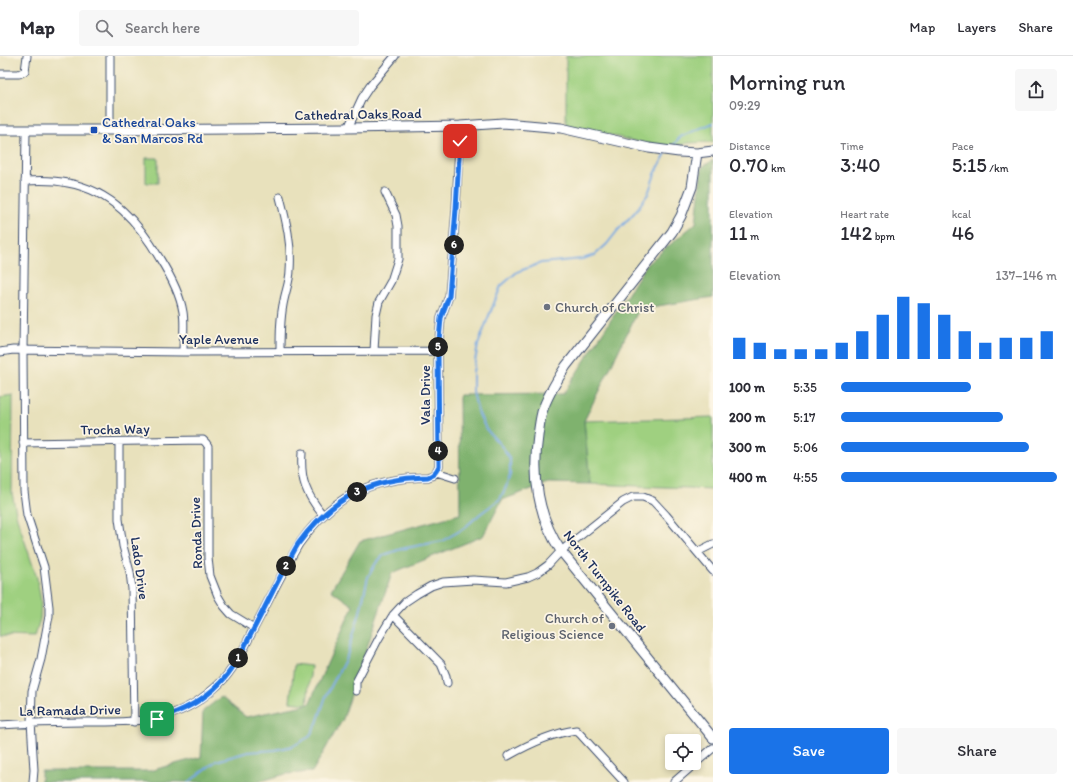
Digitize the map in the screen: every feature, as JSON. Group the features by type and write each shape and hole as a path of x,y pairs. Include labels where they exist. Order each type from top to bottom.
{"main road":[{"name":"Cathedral Oaks Road","path":"0,130 348,128 460,126 503,123 561,128 649,148 679,152 713,151"},
{"name":"North Turnpike Road","path":"697,152 692,187 681,216 672,232 566,366 555,383 542,412 535,463 543,513 554,541 713,738"}],"street":[{"path":"0,74 19,74 25,71 27,56"},
{"path":"110,56 110,130"},
{"path":"348,128 362,98 394,56"},
{"name":"Vala Drive","path":"436,472 439,466 438,351 441,318 449,296 456,209 460,126"},
{"path":"26,130 23,351 24,491 27,515 44,567 49,607 41,659 32,691 33,782"},
{"path":"25,181 57,181 82,186 105,196 130,217 156,252 170,275 179,296 183,313 183,352"},
{"path":"374,351 376,315 379,302 391,280 398,259 399,237 397,220 385,192"},
{"path":"280,197 286,222 291,255 290,271 281,318 280,352"},
{"name":"Yaple Avenue","path":"0,352 438,351"},
{"name":"Trocha Way","path":"23,443 203,440 206,443"},
{"name":"Lado Drive","path":"119,442 119,518 132,589 134,722"},
{"name":"Ronda Drive","path":"206,443 208,446 208,558 210,576 218,596 224,606 232,614 254,628"},
{"path":"302,453 301,465 303,480 309,495 323,515"},
{"path":"436,472 455,478"},
{"name":"La Ramada Drive","path":"0,725 32,722 134,722 157,719 189,707 202,699 220,684 227,675 240,655 298,544 323,515 344,499 374,484 397,479 428,477 433,476 436,472"},
{"path":"356,691 356,682 379,638 393,615 405,602 431,586 443,582 473,580 506,582 515,581 537,573 548,565 561,551 623,502 633,497 644,497 653,501 713,571"},
{"path":"697,552 713,544"},
{"path":"393,615 441,664 447,683"},
{"path":"508,756 532,743 568,731 576,730 624,782"},
{"path":"674,782 713,748"}],"green space":[{"path":"566,56 713,56 713,142 688,143 672,147 663,147 566,125"},
{"path":"146,158 158,158 158,183 146,183"},
{"path":"713,160 713,297 639,309 584,421 590,484 548,483 502,500 483,536 392,573 343,719 312,772 286,774 257,782 41,782 41,771 149,771 201,757 203,711 221,697 246,717 309,704 353,606 331,590 360,541 460,514 459,395 563,394 647,264 696,223 702,167"},
{"path":"13,395 12,493 17,518 37,578 41,601 40,619 35,637 0,636 0,397"},
{"path":"713,417 713,489 590,484 584,421"},
{"path":"294,664 311,666 307,704 290,702"}],"waterway":[{"path":"672,147 680,137 713,123"},
{"path":"189,782 216,761 248,752 275,750 293,746 309,737 317,723 326,696 347,656 360,612 368,577 376,563 384,555 401,549 442,541 463,529 500,499 510,475 510,460 503,448 486,429 478,412 473,392 473,372 478,345 501,286 517,272 541,263 582,259 595,255 607,244 635,212 648,194 655,174 666,153"}],"place":[{"name":"Cathedral Oaks & San Marcos Rd","path":"94,130"},
{"name":"Church of Christ","path":"547,307"},
{"name":"Church of Religious Science","path":"612,626"}],"route":[{"path":"157,719 189,707 202,699 220,684 240,655 298,544 307,532 333,506 362,489 374,484 397,479 428,477 433,476 436,472 439,466 438,351 441,318 449,296 460,141"}]}
